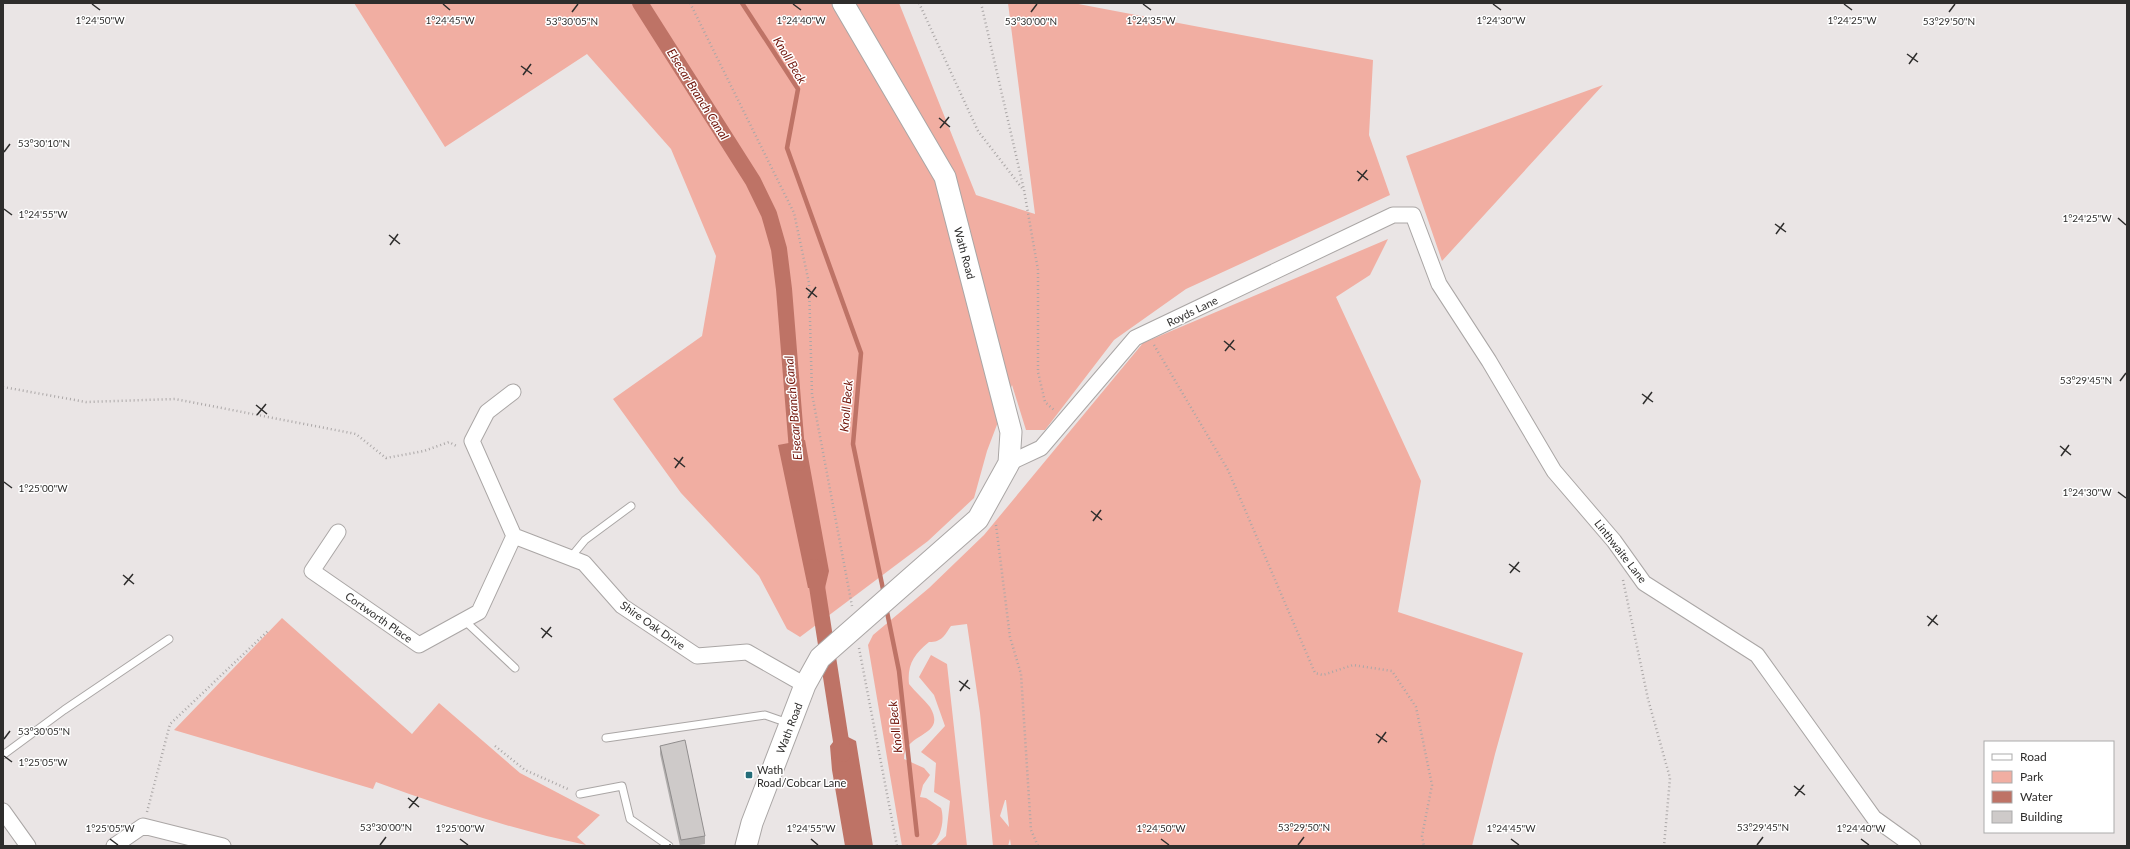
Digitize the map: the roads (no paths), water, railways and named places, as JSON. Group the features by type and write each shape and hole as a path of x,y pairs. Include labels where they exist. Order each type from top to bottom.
{"main road":[{"name":"Wath Road","path":"746,846 752,823 805,685 820,658 872,613 987,521 1009,463 1011,432 945,177 843,3"}],"street":[{"name":"Royds Lane","path":"1009,463 1041,448 1065,422 1135,338 1393,215 1413,215"},
{"name":"Linthwaite Lane","path":"1413,215 1439,284 1489,361 1554,471 1614,541 1644,583 1757,655 1874,818 1913,846"},
{"path":"513,392 487,412 472,441 514,536"},
{"name":"Cortworth Place","path":"338,532 312,571 419,645 479,612 514,536"},
{"name":"Shire Oak Drive","path":"514,536 584,563 622,606 697,656 747,652 805,685"},
{"path":"3,811 28,846"},
{"path":"114,846 143,826 223,846"}],"lane":[{"path":"571,557 585,540 631,506"},
{"path":"464,620 515,668"},
{"path":"3,755 169,639"},
{"path":"606,738 764,715 790,724"},
{"path":"580,794 622,786 630,819 669,846"}],"water":[{"path":"805,440 829,571 825,588 808,588 778,445"},
{"path":"840,733 856,741 873,846 845,846 832,770 830,746"}],"waterway":[{"name":"Elsecar Branch Canal","path":"640,3 753,181 769,214 779,249 784,289 798,463"},
{"name":"Knoll Beck","path":"742,3 798,89 787,148 861,353 853,444 884,594"},
{"name":"Elsecar Branch Canal","path":"814,567 843,754"},
{"name":"Knoll Beck","path":"886,607 899,671 917,835"}],"place":[{"name":"Wath Road/Cobcar Lane","path":"749,775"}]}
